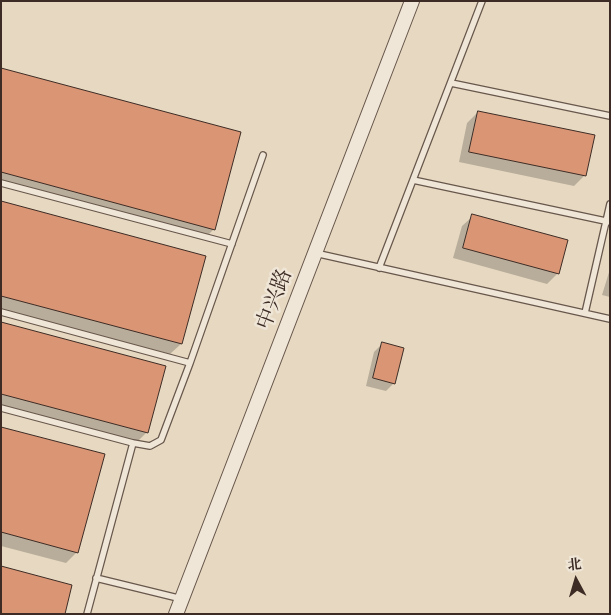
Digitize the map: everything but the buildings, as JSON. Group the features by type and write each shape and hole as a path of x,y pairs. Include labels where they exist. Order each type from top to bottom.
{"street":[{"name":"中兴路","path":"176,614 412,1"}],"lane":[{"path":"379,268 482,1"},
{"path":"451,83 610,116"},
{"path":"1,408 132,443 150,446 161,440 263,155"},
{"path":"413,180 608,222"},
{"path":"1,183 232,244"},
{"path":"585,314 608,222 610,204"},
{"path":"315,253 610,319"},
{"path":"1,312 190,363"},
{"path":"87,614 132,443"},
{"path":"96,578 182,599"}]}
